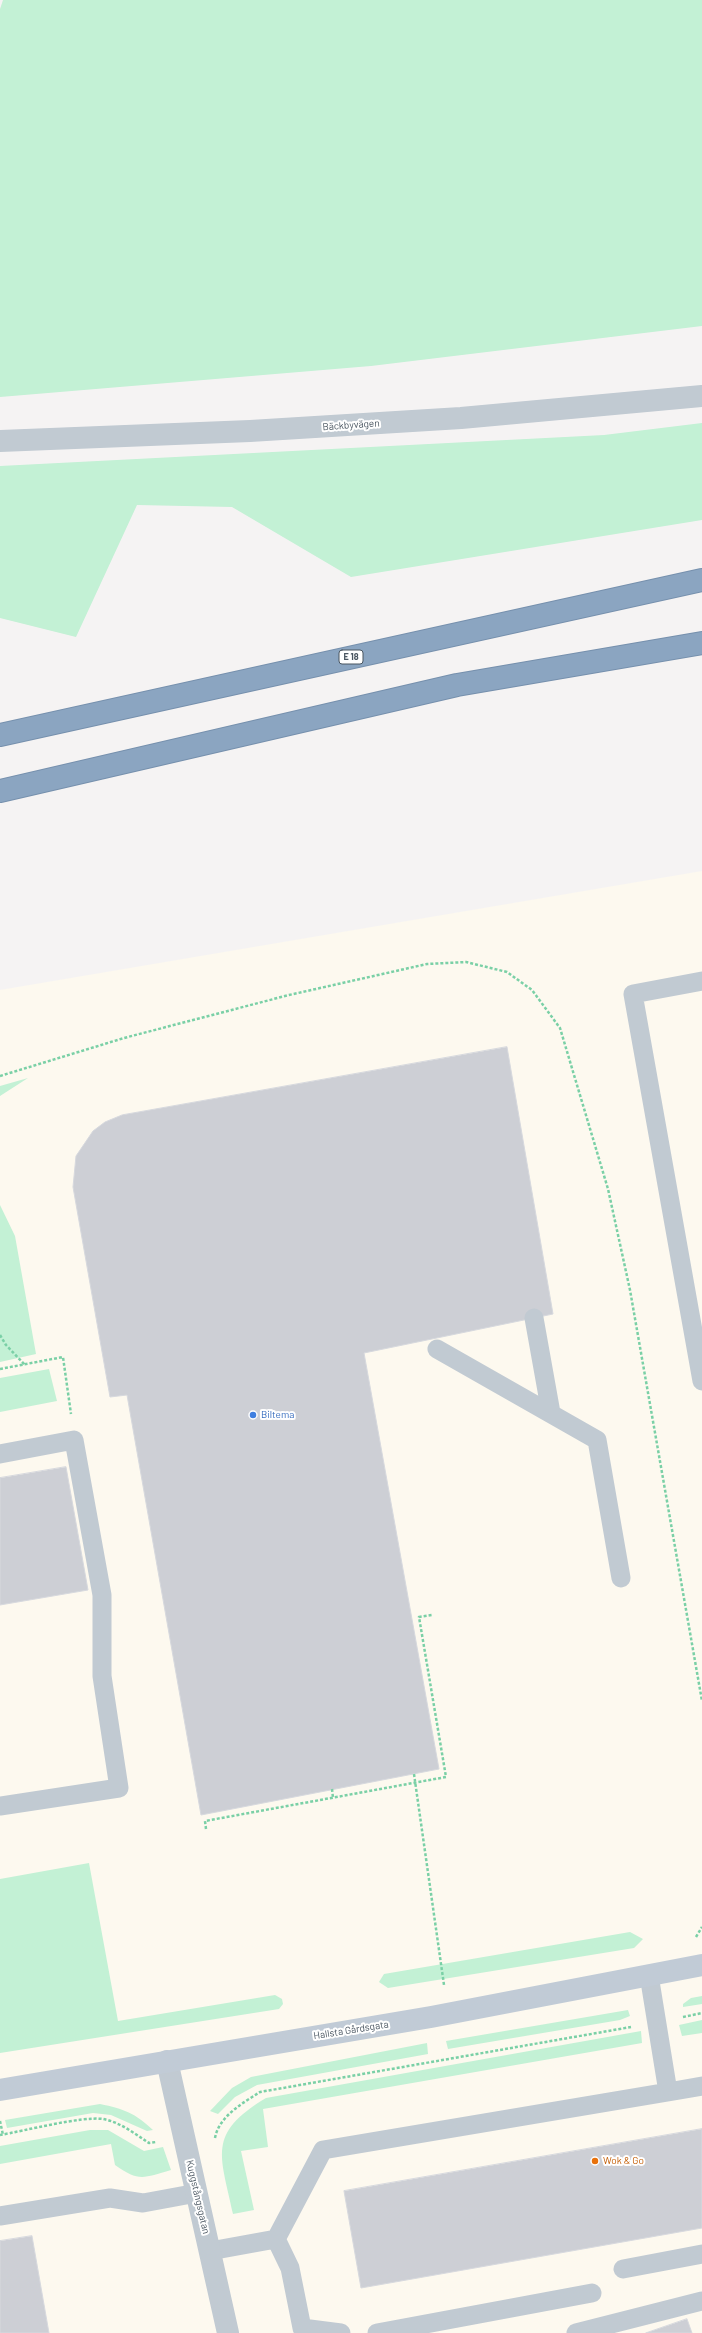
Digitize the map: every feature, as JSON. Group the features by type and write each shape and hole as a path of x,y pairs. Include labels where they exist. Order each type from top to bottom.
{"highway":[{"name":"E 18","path":"0,735 702,580"},
{"path":"0,791 457,685 702,643"}],"street":[{"name":"Bäckbyvägen","path":"0,441 250,431 461,418 702,396"},
{"name":"Hallsta Gårdsgata","path":"0,2090 431,2017 702,1965"},
{"name":"Kuggstångsgatan","path":"167,2061 228,2333"}],"lane":[{"path":"702,982 633,994 702,1381"},
{"path":"534,1318 551,1413"},
{"path":"437,1349 598,1440 621,1578"},
{"path":"0,1454 74,1440 102,1595 102,1676 118,1788 0,1806"},
{"path":"649,1975 668,2092"},
{"path":"276,2239 323,2150 702,2086"},
{"path":"0,2216 110,2198 143,2202 197,2193"},
{"path":"210,2251 276,2239"},
{"path":"276,2239 290,2268 302,2328 342,2333"},
{"path":"623,2269 702,2254"},
{"path":"377,2333 592,2293"},
{"path":"576,2333 702,2301"}],"path":[{"path":"0,1076 124,1038 289,995 428,964 466,962 507,972 532,990 560,1028 608,1189 630,1290 702,1701"},
{"path":"0,1335 6,1345 25,1365"},
{"path":"0,1369 63,1357 74,1440"},
{"path":"206,1829 204,1821 446,1777 419,1617 432,1615"},
{"path":"414,1774 444,1984"},
{"path":"332,1789 333,1798"},
{"path":"696,1938 702,1927"},
{"path":"0,2120 1,2135 79,2121 102,2119 119,2124 149,2143 185,2136 216,2133 231,2111 260,2092 702,2013"}],"shaded area":[{"path":"702,871 702,2333 0,2333 0,990"}],"green space":[{"path":"3,0 702,0 702,326 371,366 0,397 0,9"},
{"path":"702,423 702,520 351,577 232,507 137,505 76,637 0,618 0,466 604,435"},
{"path":"28,1078 0,1096 0,1086"},
{"path":"0,1205 15,1236 36,1354 0,1362"},
{"path":"49,1369 57,1401 0,1412 0,1378"},
{"path":"89,1863 118,2021 275,1995 282,1999 283,2004 279,2009 0,2053 0,1879"},
{"path":"630,1932 643,1939 634,1948 388,1988 379,1982 384,1974"},
{"path":"702,1996 702,2004 683,2007 683,2004 691,1998"},
{"path":"628,2010 630,2016 620,2020 448,2049 446,2041"},
{"path":"702,2020 702,2033 682,2036 679,2025"},
{"path":"641,2031 642,2043 263,2109 268,2147 241,2151 254,2210 233,2214 222,2161 222,2147 226,2135 234,2123 247,2111 266,2098"},
{"path":"427,2043 428,2054 257,2085 235,2097 218,2114 210,2111 232,2088 251,2077"},
{"path":"100,2104 129,2112 153,2130 147,2131 111,2115 93,2113 7,2128 5,2120"},
{"path":"90,2130 108,2130 144,2151 163,2147 171,2170 142,2177 130,2174 115,2165 111,2144 0,2164 0,2146"}],"building":[{"name":"Biltema","path":"507,1047 553,1314 364,1353 439,1769 201,1815 127,1395 110,1397 73,1187 76,1156 93,1131 105,1122 122,1115"},
{"path":"66,1467 88,1590 0,1605 0,1478"},
{"path":"702,2129 702,2228 361,2288 344,2191"},
{"path":"32,2236 49,2333 0,2333 0,2241"},
{"path":"687,2319 692,2333 646,2333"}],"place":[{"name":"Biltema","path":"253,1415"},
{"name":"Wok & Go","path":"595,2161"}]}
